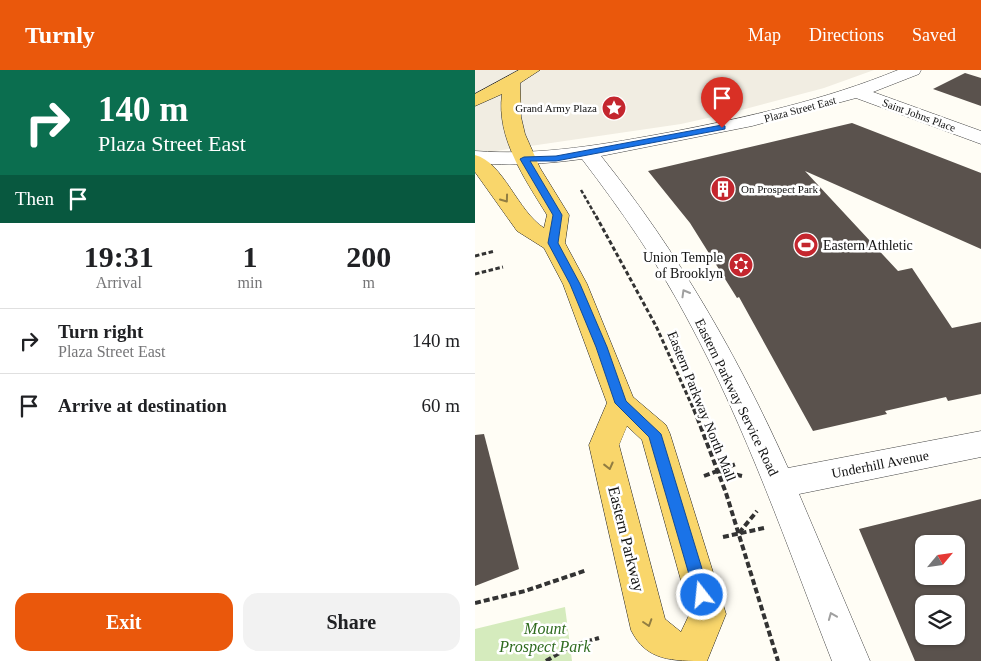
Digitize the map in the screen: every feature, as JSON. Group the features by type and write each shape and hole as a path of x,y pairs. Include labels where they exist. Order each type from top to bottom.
{"main road":[{"path":"475,101 531,70"},
{"path":"475,161 485,170 525,226 553,243 558,215 524,159 515,137 509,94 512,80"},
{"name":"Eastern Parkway","path":"553,243 579,293 621,403 655,434 708,614 687,660 649,630 604,445 621,403"}],"street":[{"name":"Plaza Street East","path":"475,157 556,158 739,124 801,110 857,92 913,70"},
{"name":"Saint Johns Place","path":"857,92 981,138"},
{"name":"Eastern Parkway Service Road","path":"587,152 630,207 667,262 702,322 779,484 851,661"},
{"name":"Underhill Avenue","path":"779,484 981,444"}],"path":[{"name":"Eastern Parkway North Mall","path":"577,182 632,278 667,346 719,471 777,661"},
{"path":"475,256 495,251"},
{"path":"475,274 503,267"},
{"path":"704,476 742,462"},
{"path":"723,537 767,528"},
{"path":"475,603 525,591 587,570"},
{"path":"546,661 571,646 599,638"}],"green space":[{"name":"Mount Prospect Park","path":"565,607 572,661 475,661 475,629"}],"shaded area":[{"name":"Grand Army Plaza","path":"475,70 874,70 824,88 681,124 475,154"}],"building":[{"path":"965,73 981,78 981,106 933,89"},
{"path":"852,123 981,173 981,249 805,171 898,271 912,268 952,328 981,322 981,394 948,401 946,397 885,411 887,414 813,431 739,297 737,298 690,223 648,171"},
{"path":"484,434 519,569 475,586 475,435"},
{"path":"981,499 981,661 915,661 859,529"}],"place":[{"name":"Grand Army Plaza","path":"614,108"},
{"name":"On Prospect Park","path":"723,189"},
{"name":"Eastern Athletic","path":"806,245"},
{"name":"Union Temple of Brooklyn","path":"741,265"}],"route":[{"path":"702,595 655,434 621,403 601,347 575,284 553,243 558,215 524,159 556,158 722,128"}]}
